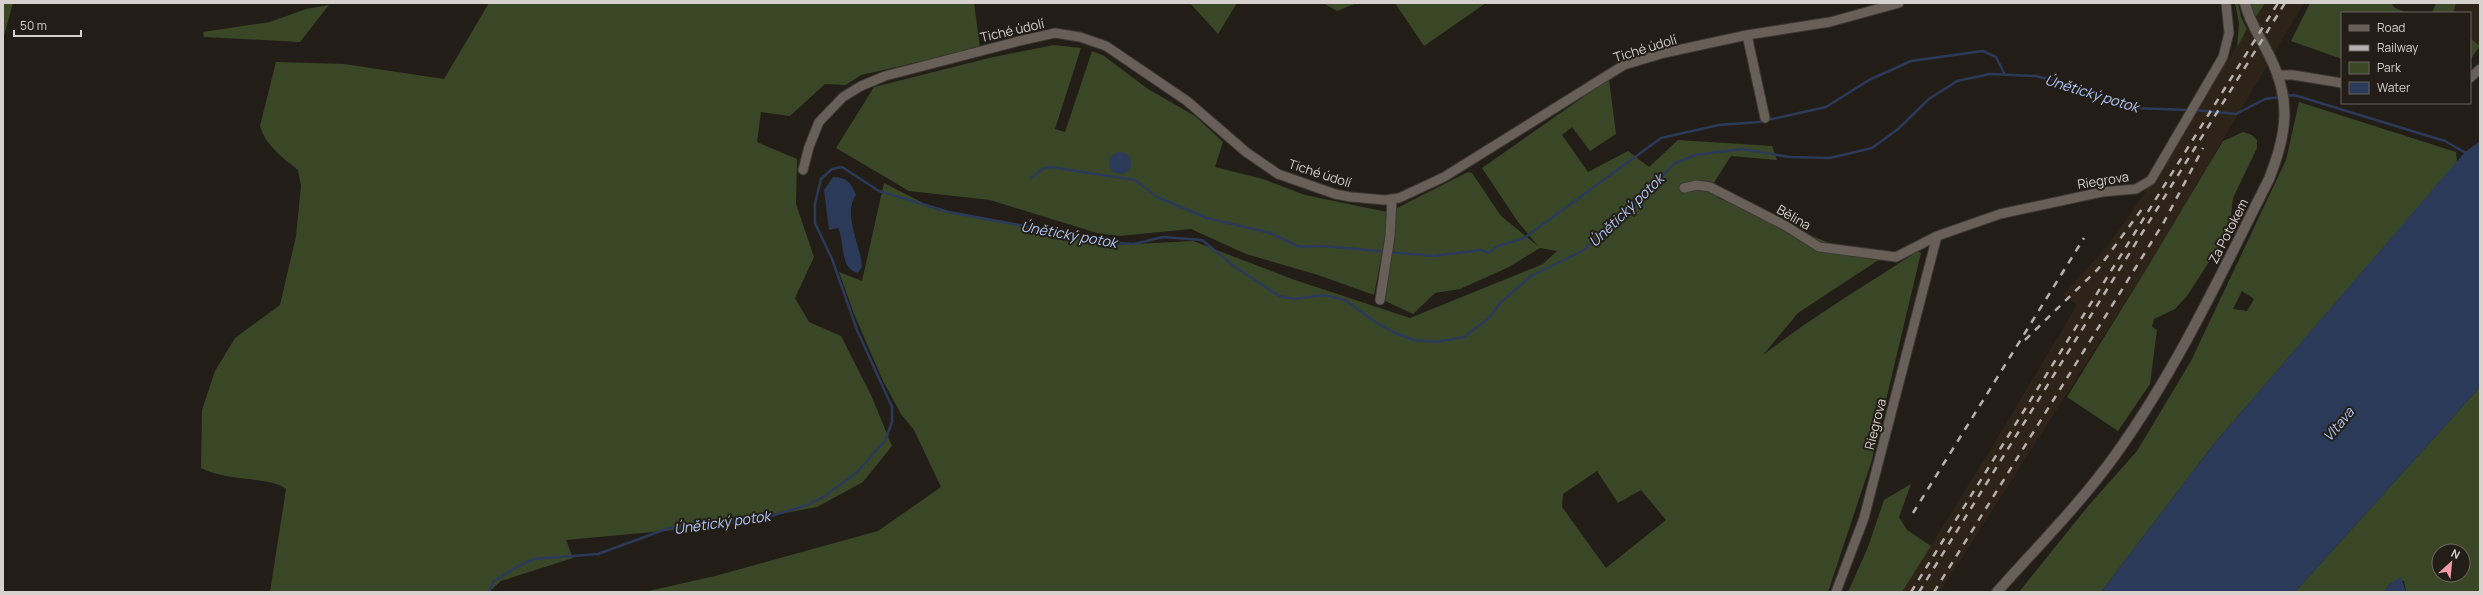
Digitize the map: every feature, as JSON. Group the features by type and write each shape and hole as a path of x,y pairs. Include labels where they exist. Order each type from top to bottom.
{"main road":[{"name":"Za Potokem","path":"1997,592 2115,456 2157,391 2184,344 2269,179 2278,155 2284,132 2285,105 2279,80 2252,24 2245,3"}],"street":[{"name":"Tiché údolí","path":"803,170 808,146 819,122 843,97 861,86 885,76 1055,33 1080,37 1106,46 1187,101 1246,152 1278,174 1335,194 1351,197 1392,199 1414,192 1444,177 1624,65 1664,53 1747,35 1830,22 1899,3"},
{"name":"Riegrova","path":"1896,257 1937,236 2000,214 2102,192 2136,189 2151,180 2221,61 2227,47 2229,33 2226,3"},
{"path":"1747,35 1765,118"},
{"path":"2471,77 2480,69"},
{"path":"2279,80 2293,75 2341,83"},
{"name":"Bělina","path":"1684,188 1697,185 1710,187 1786,226 1819,247 1896,257"},
{"path":"1380,300 1390,236 1392,199"},
{"name":"Riegrova","path":"1836,592 1864,518 1937,236"}],"shaded area":[{"path":"2264,3 2304,3 2144,273 1940,592 1902,592 1992,447 2077,305 2063,295 2109,244 2144,194"},
{"path":"2456,3 2480,3 2480,46 2471,39 2471,12 2453,12"}],"green space":[{"path":"3,3 13,3 3,39"},
{"path":"489,3 974,3 980,48 861,75 846,85 825,84 790,116 761,112 757,142 797,159 796,204 814,257 795,298 809,322 841,336 871,395 892,446 863,482 817,507 718,526 566,540 573,558 501,581 489,592 270,592 286,489 270,482 222,475 201,468 202,410 215,371 235,338 280,305 296,236 301,186 298,170 271,146 266,140 260,126 276,62 344,64 444,79"},
{"path":"1190,3 1237,3 1218,34"},
{"path":"1323,3 1357,3 1337,11"},
{"path":"1395,3 1486,3 1424,46"},
{"path":"2235,3 2238,3 2241,17 2247,29 2237,47 2239,23"},
{"path":"2251,3 2265,3 2255,18"},
{"path":"2310,3 2391,3 2395,8 2405,12 2341,12 2341,59 2291,41"},
{"path":"2436,3 2456,3 2453,12 2432,12"},
{"path":"329,5 300,42 204,37 203,32 270,22 306,9"},
{"path":"2471,39 2480,46 2471,59"},
{"path":"1054,45 1081,48 1055,129 1065,132 1092,51 1104,56 1148,89 1195,116 1223,142 1215,167 1263,179 1305,195 1387,212 1386,232 1374,295 1318,275 1246,254 1191,229 1119,236 1097,233 990,200 909,191 836,148 874,87 989,58"},
{"path":"1609,79 1616,134 1590,151 1572,127 1562,135 1588,172 1628,151 1649,167 1678,140 1772,146 1777,160 1731,156 1713,184 1718,198 1854,253 1883,257 1798,313 1763,355 1839,302 1918,251 1921,253 1871,463 1828,592 644,592 715,576 878,531 941,487 914,430 901,414 883,381 854,314 839,272 862,281 884,183 937,210 1116,245 1193,241 1292,279 1410,318 1543,264 1557,251 1540,248 1509,267 1460,289 1435,293 1413,314 1381,299 1397,208 1468,172 1472,173 1501,216 1538,246 1518,222 1482,168","holes":["1597,471 1618,503 1641,490 1666,520 1606,568 1562,507 1563,494"]},
{"path":"2299,102 2456,152 2457,162 2213,445 2101,592 2019,592 2089,505 2137,451 2191,361 2286,160","holes":["2242,291 2254,299 2247,311 2233,309"]},
{"path":"2243,132 2252,135 2257,140 2257,148 2233,198 2229,230 2187,296 2175,309 2154,319 2152,327 2157,330 2150,384 2118,431 2067,397 2144,273 2223,141"},
{"path":"2480,387 2480,592 2406,592 2404,581 2390,583 2384,592 2295,592"},
{"path":"1911,484 1899,517 1907,530 1931,546 1902,592 1848,592 1868,547 1884,500"}],"water":[{"name":"Vltava","path":"2480,141 2480,387 2295,592 2101,592 2213,445 2465,152"},
{"path":"1120,152 1124,153 1130,159 1130,167 1124,173 1120,174 1116,173 1110,167 1109,163 1110,159 1116,153"},
{"path":"833,177 842,178 848,182 856,195 852,203 851,220 861,258 862,267 858,273 848,266 845,260 838,228 829,230 824,190"},
{"path":"2401,577 2406,592 2384,592 2390,583"}],"waterway":[{"path":"1032,178 1042,169 1050,167 1135,180 1157,197 1207,218 1270,233 1300,247 1324,246 1433,256 1481,250 1488,253 1498,246 1524,238 1661,138 1719,125 1759,122 1826,107 1869,80 1911,61 1983,51 1996,57 2005,75"},
{"name":"Únětický potok","path":"489,592 493,582 513,569 534,559 598,554 669,528 759,520 807,505 825,496 856,473 885,441 892,422 892,407 857,330 832,259 815,223 815,203 821,179 832,169 842,167 879,191 949,212 1115,243 1134,244 1163,237 1202,240 1235,267 1279,296 1294,299 1324,295 1345,300 1377,323 1395,333 1414,340 1436,342 1464,337 1489,318 1500,303 1531,276 1584,250 1606,228 1627,212 1674,164 1695,155 1742,149 1789,157 1830,158 1872,148 1898,129 1929,99 1957,81 1990,74 2036,76 2070,85 2132,108 2189,110"},
{"name":"Únětický potok","path":"2285,96 2294,95 2445,141 2466,153"},
{"name":"Únětický potok","path":"2194,110 2236,114 2265,99 2280,97"}],"railway":[{"path":"1911,592 2278,3"},
{"path":"1919,592 2285,3"},
{"path":"1934,592 2164,222 2203,148"},
{"path":"2025,340 2098,269 2142,209"},
{"path":"1913,513 2084,238"}]}
